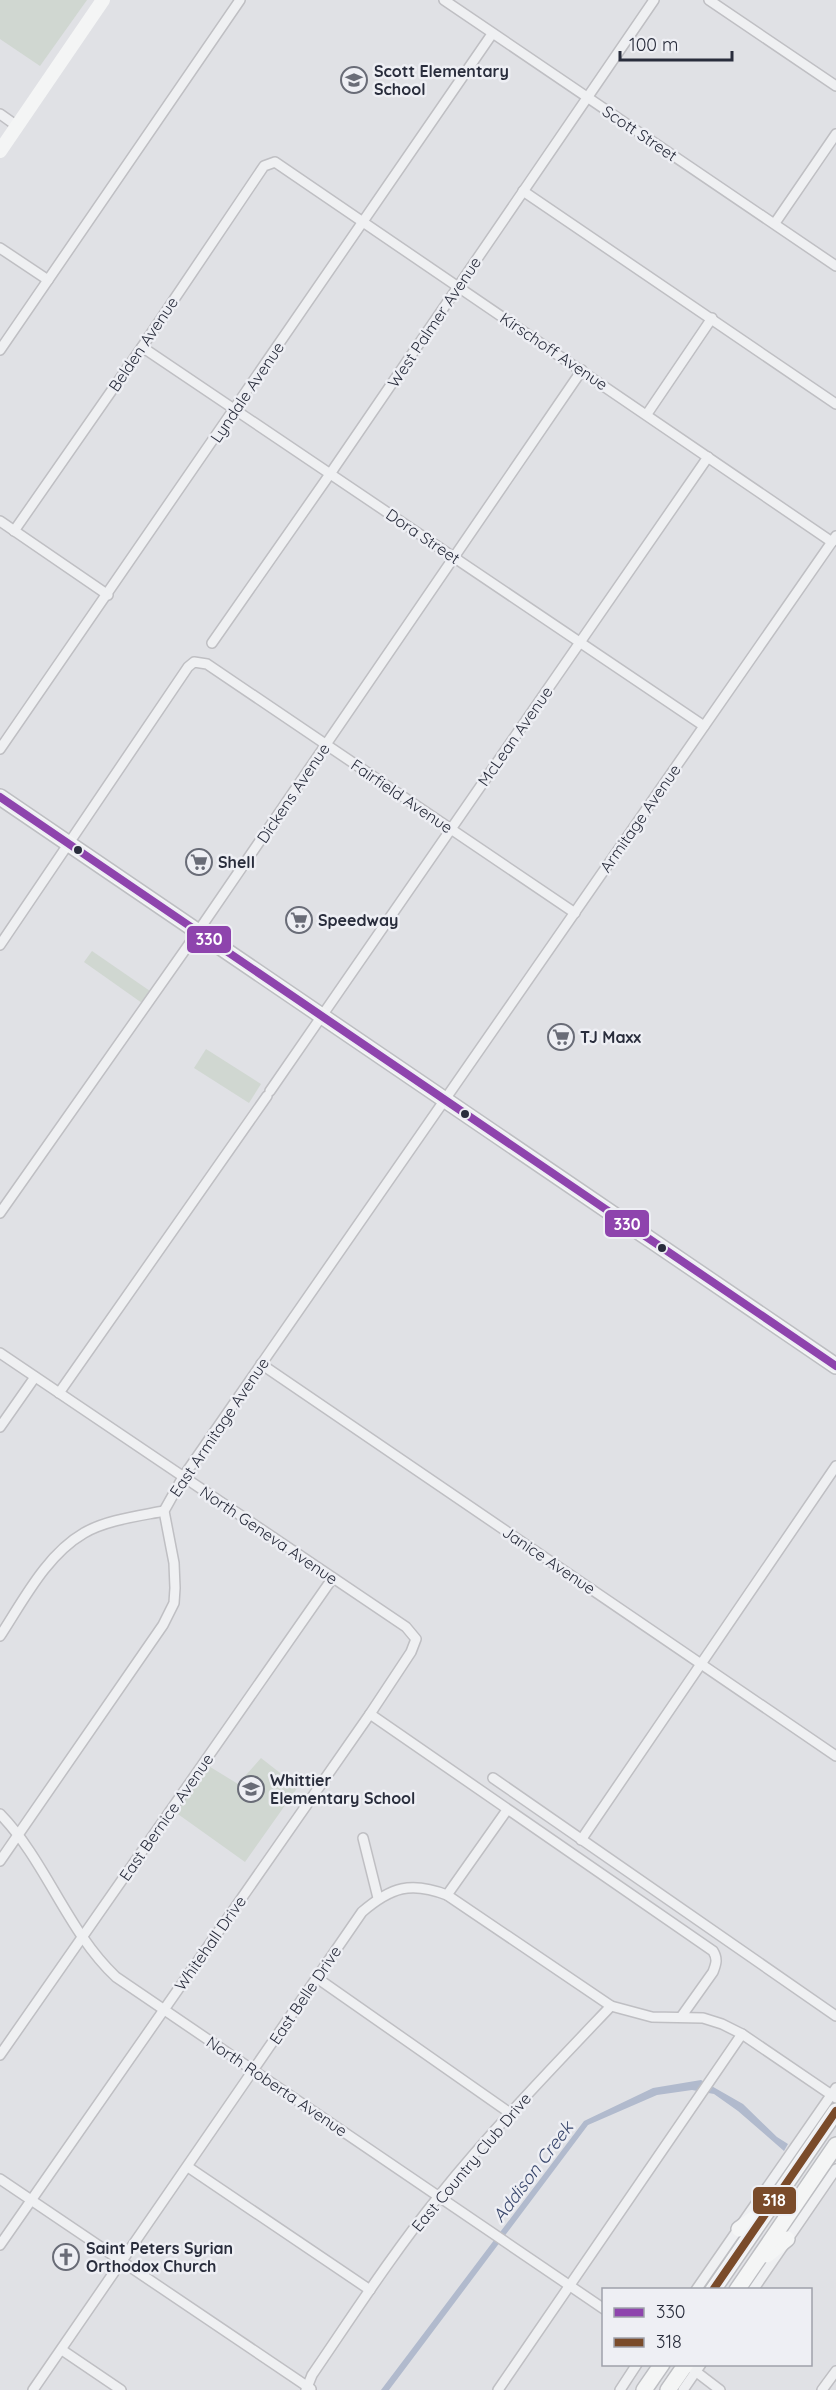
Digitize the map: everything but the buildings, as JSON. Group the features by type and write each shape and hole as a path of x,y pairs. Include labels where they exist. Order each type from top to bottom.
{"main road":[{"path":"0,797 199,930 836,1366"},
{"path":"714,2288 836,2111"},
{"path":"738,2288 811,2182 833,2157"},
{"path":"739,2229 747,2225 773,2202"},
{"path":"755,2264 788,2239"},
{"path":"644,2390 661,2366"},
{"path":"668,2390 691,2366"}],"street":[{"path":"0,151 103,0"},
{"path":"0,350 240,0"},
{"name":"Scott Street","path":"444,0 836,266"},
{"name":"West Palmer Avenue","path":"212,643 654,0"},
{"path":"710,0 836,86"},
{"name":"Lyndale Avenue","path":"0,749 492,34"},
{"path":"0,114 17,126"},
{"path":"775,223 836,135"},
{"name":"Kirschoff Avenue","path":"275,162 708,457 834,539"},
{"name":"Belden Avenue","path":"14,531 264,166 275,162"},
{"path":"523,192 836,404"},
{"path":"0,248 48,280"},
{"path":"647,414 712,318"},
{"name":"Dora Street","path":"142,347 704,726"},
{"name":"Dickens Avenue","path":"0,1213 199,930 582,370"},
{"name":"McLean Avenue","path":"59,1393 323,1016 708,457"},
{"path":"0,521 108,595"},
{"name":"Armitage Avenue","path":"446,1101 834,539"},
{"name":"Fairfield Avenue","path":"69,843 188,667 198,662 207,664 327,744 575,914"},
{"path":"0,945 69,843"},
{"name":"East Armitage Avenue","path":"0,1861 163,1625 174,1603 174,1563 164,1511 183,1478 446,1101"},
{"name":"North Geneva Avenue","path":"0,1353 406,1627 416,1639"},
{"name":"Janice Avenue","path":"261,1364 836,1756"},
{"path":"0,1427 35,1377"},
{"path":"581,1840 836,1466"},
{"path":"0,1636 44,1570 84,1533 103,1525 164,1511"},
{"name":"East Bernice Avenue","path":"0,2055 332,1579"},
{"name":"Whitehall Drive","path":"0,2245 370,1714 411,1652 416,1639"},
{"path":"370,1714 507,1810 709,1946 716,1956 716,1964 681,2017"},
{"path":"493,1778 836,2016"},
{"path":"447,1895 507,1810"},
{"name":"North Roberta Avenue","path":"0,1814 18,1836 82,1937 105,1968 602,2308"},
{"path":"363,1838 378,1898"},
{"name":"East Belle Drive","path":"33,2390 362,1912 378,1898 393,1891 411,1886 428,1887 447,1895 611,2006 643,2015 713,2021 742,2034 834,2094"},
{"path":"317,1978 510,2113"},
{"name":"East Country Club Drive","path":"309,2389 312,2375 369,2290 438,2197 510,2113 611,2006"},
{"path":"498,2390 742,2034"},
{"path":"697,2288 834,2094"},
{"path":"754,2288 788,2239 833,2157"},
{"path":"188,2167 369,2290"},
{"path":"0,2179 123,2260 309,2389"},
{"path":"62,2350 121,2390"},
{"path":"620,2390 636,2366"},
{"path":"683,2390 691,2366 720,2390"},
{"path":"822,2390 836,2371"}],"shaded area":[{"path":"0,0 87,0 40,66 0,39"},
{"path":"92,951 150,991 142,1003 84,962"},
{"path":"206,1049 261,1084 249,1103 194,1068"},
{"path":"261,1758 298,1787 245,1862 175,1812 207,1765 238,1784"}],"water":[{"path":"701,2080 743,2104 777,2137 788,2144 784,2151 738,2111 714,2094 692,2090 657,2095 588,2125 389,2390 381,2390 584,2121 653,2088"}],"transit line":[{"name":"330","path":"0,797 836,1366"},
{"name":"318","path":"714,2288 836,2111"}],"place":[{"name":"Scott Elementary School","path":"354,80"},
{"name":"Shell","path":"199,862"},
{"name":"Speedway","path":"299,920"},
{"name":"TJ Maxx","path":"561,1037"},
{"name":"Whittier Elementary School","path":"251,1789"},
{"name":"Saint Peters Syrian Orthodox Church","path":"66,2257"}],"water label":[{"name":"Addison Creek","path":"533,2172"}]}
